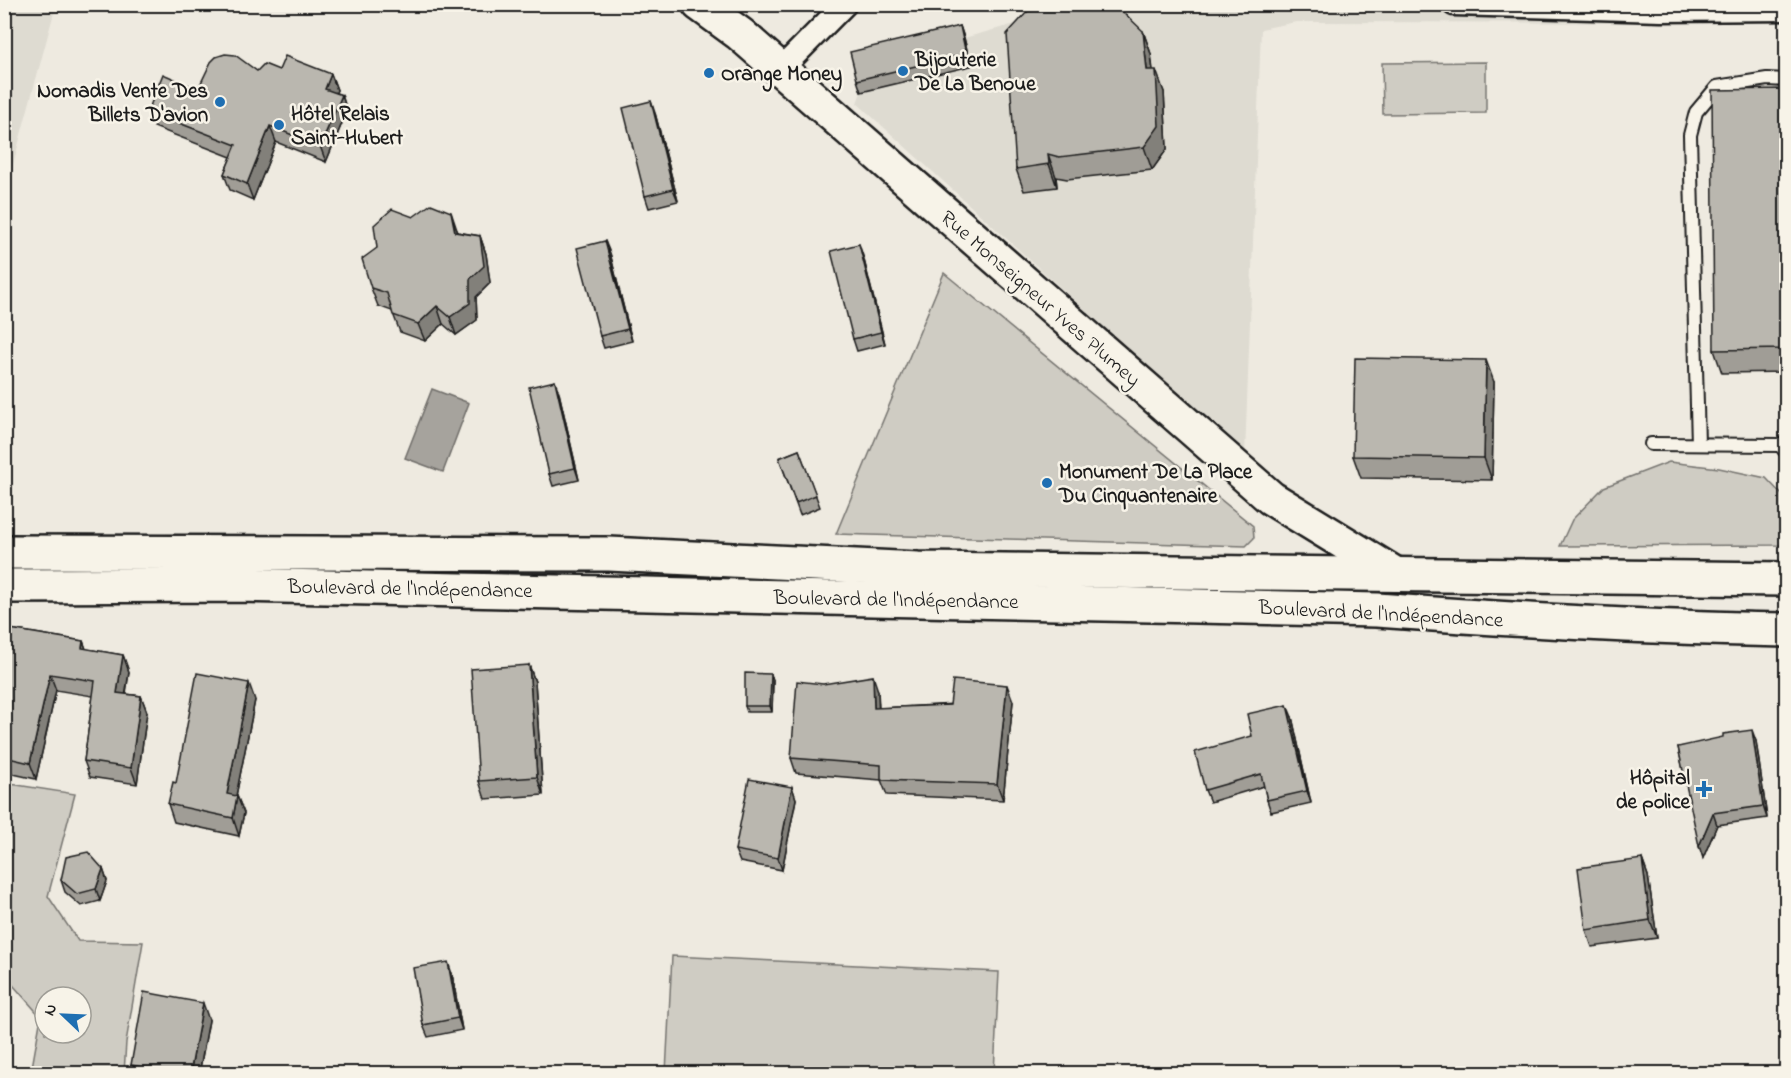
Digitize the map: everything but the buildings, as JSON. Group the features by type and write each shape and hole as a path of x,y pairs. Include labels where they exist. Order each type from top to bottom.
{"main road":[{"name":"Rue Monseigneur Yves Plumey","path":"699,4 740,34 1271,498 1395,574"},
{"name":"Boulevard de l'Indépendance","path":"4,552 609,554 918,569 1786,579"},
{"path":"1395,574 1504,619"},
{"name":"Boulevard de l'Indépendance","path":"4,586 236,585 1377,610 1504,619 1786,630"}],"street":[{"path":"780,70 845,4"},
{"path":"1454,4 1661,10 1786,9"}],"lane":[{"path":"1698,444 1690,135 1696,112 1717,87 1767,79 1786,80"},
{"path":"1651,444 1784,445"}],"shaded area":[{"path":"4,5 56,5 5,194"},
{"path":"1161,5 1786,5 1786,23 1296,22 1261,29 1245,455 857,103 861,92 964,38 1041,17"},
{"path":"1486,62 1486,113 1383,114 1382,63"},
{"path":"944,273 1253,526 1254,538 1246,546 836,534"},
{"path":"432,389 469,403 443,472 405,458"},
{"path":"1669,462 1719,468 1766,478 1786,499 1786,545 1560,546 1572,520 1604,487"},
{"path":"4,783 75,794 48,896 78,941 143,942 126,1042 124,1073 31,1073 36,1045 93,1045 93,985 33,985 33,1008 13,985 5,985"},
{"path":"672,956 999,972 994,1073 666,1073"}],"place":[{"name":"Bijouterie De La Benoue","path":"903,71"},
{"name":"Orange Money","path":"709,73"},
{"name":"Nomadis Vente Des Billets D'avion","path":"220,102"},
{"name":"Hôtel Relais Saint-Hubert","path":"279,125"},
{"name":"Monument De La Place Du Cinquantenaire","path":"1047,483"},
{"name":"Hôpital de police","path":"1704,789"}]}
